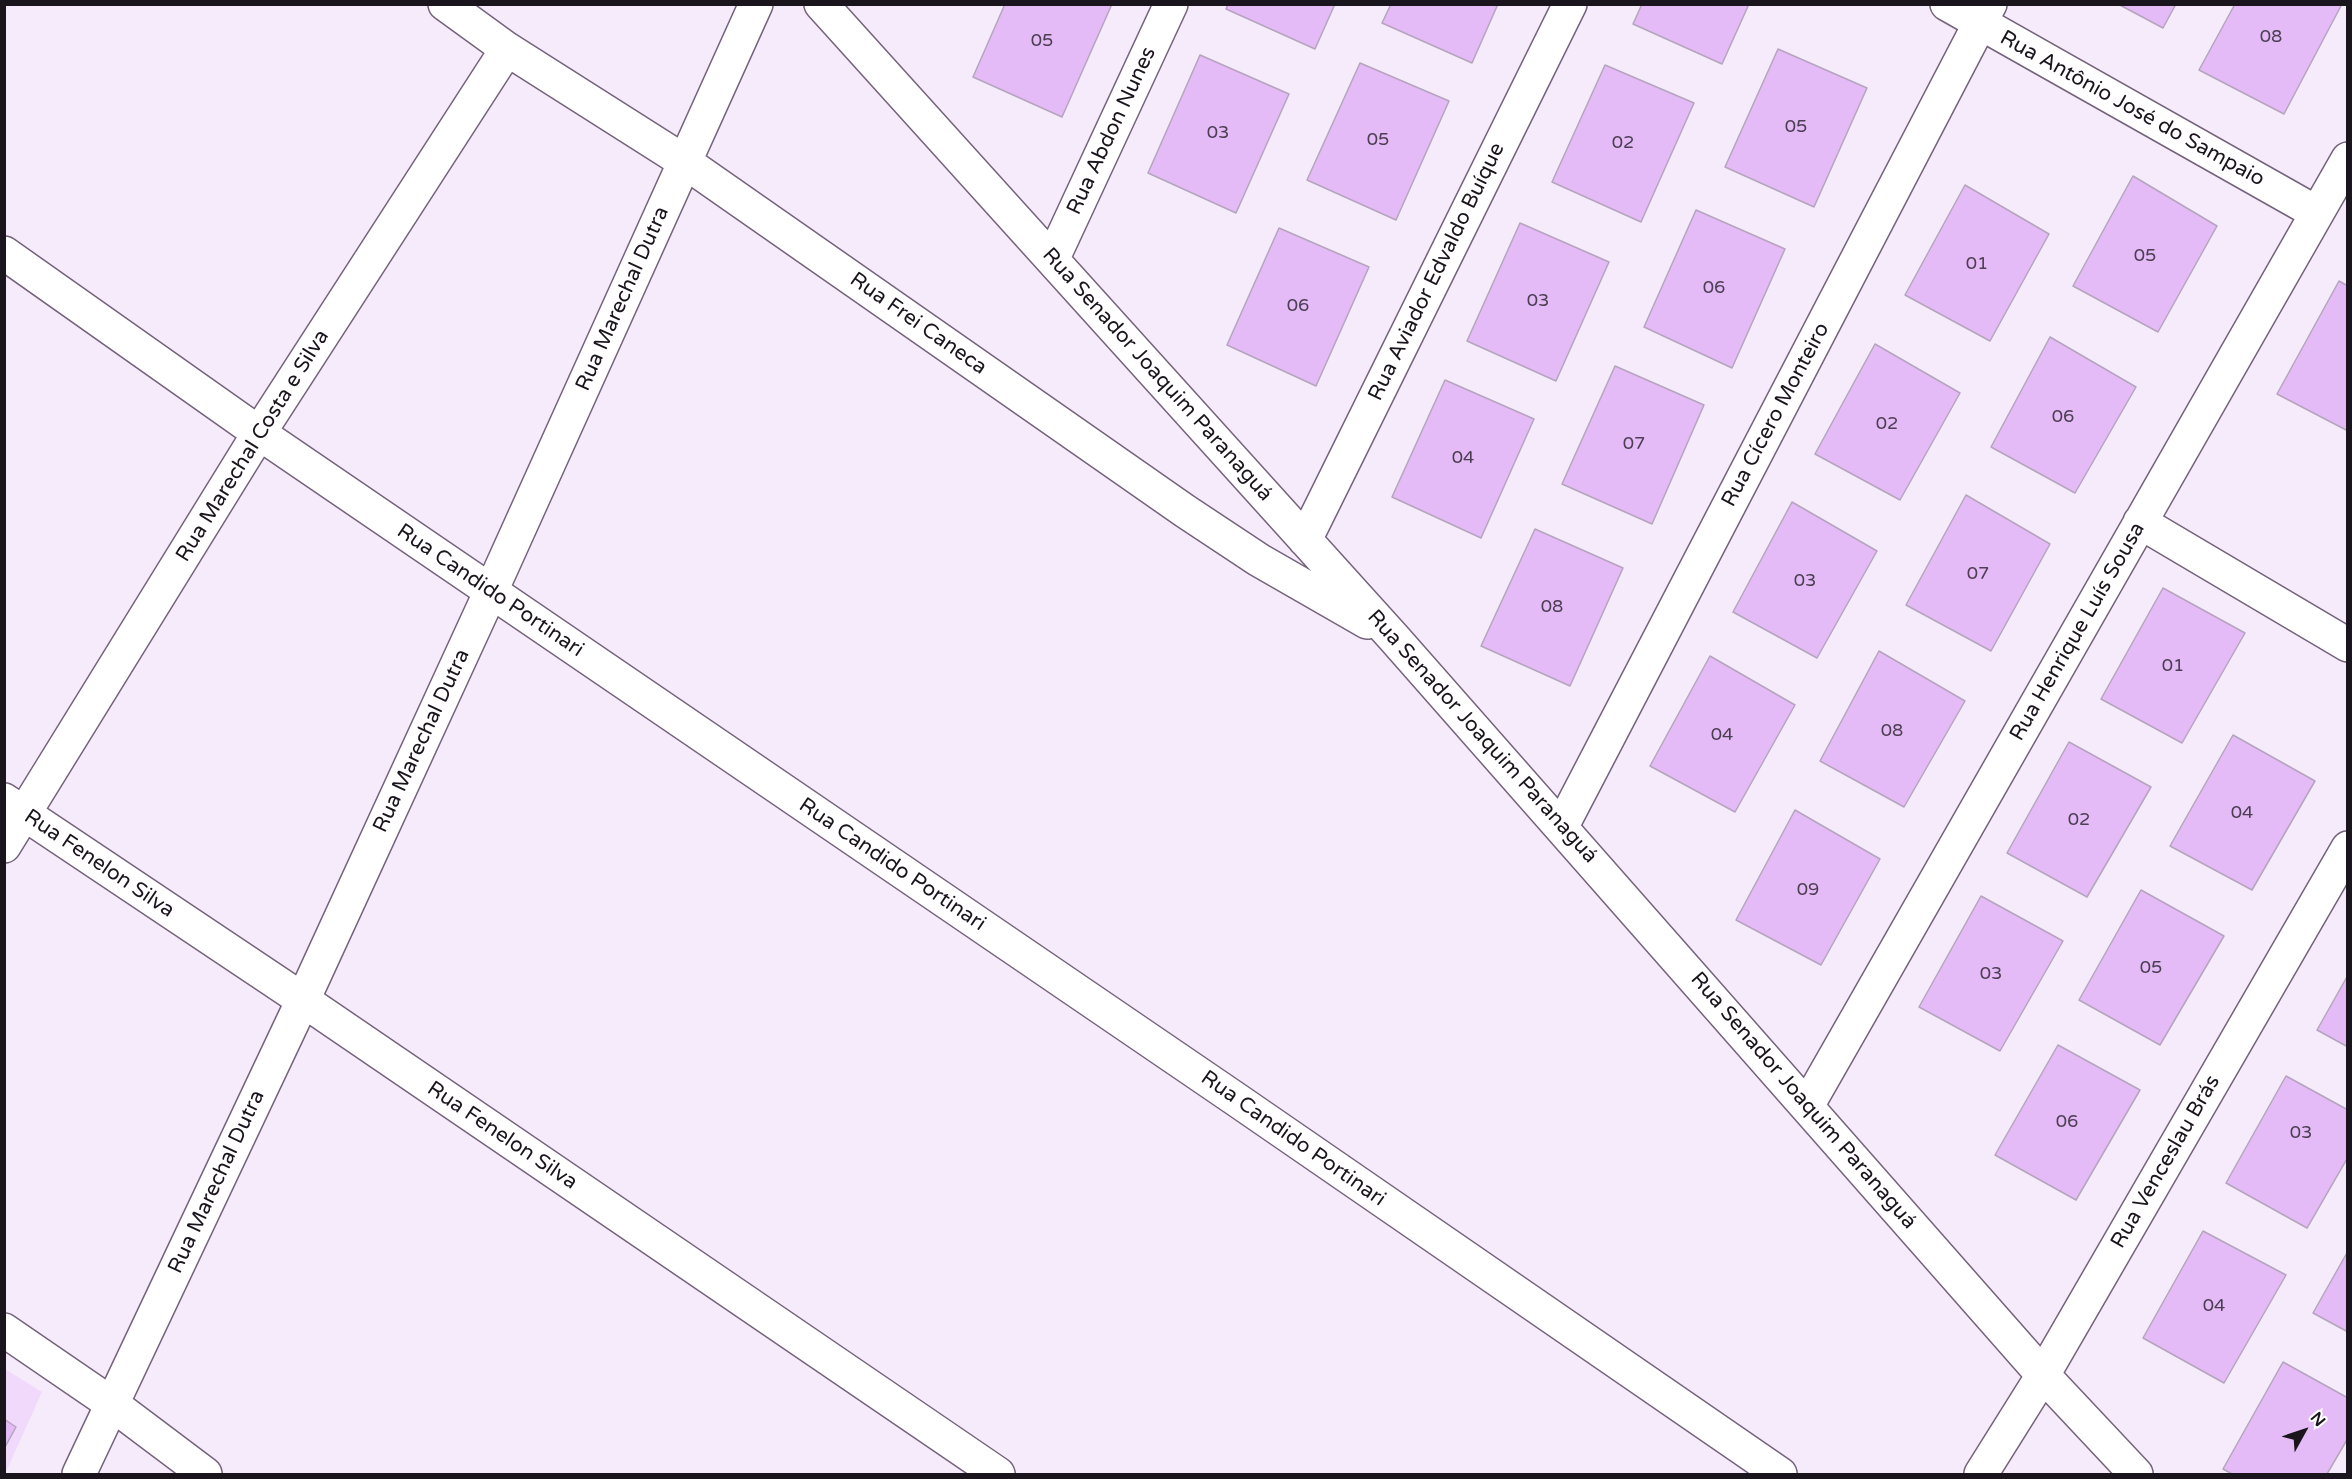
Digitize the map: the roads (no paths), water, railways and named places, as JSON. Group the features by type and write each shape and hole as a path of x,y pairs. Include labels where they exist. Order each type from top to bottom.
{"street":[{"name":"Rua Frei Caneca","path":"445,4 507,49 685,162 1185,511 1259,560 1394,638"},
{"name":"Rua Marechal Dutra","path":"80,1474 303,1000 491,591 756,4"},
{"name":"Rua Senador Joaquim Paranaguá","path":"821,4 1053,258 1394,638 1562,826 2043,1375 2136,1474"},
{"name":"Rua Abdon Nunes","path":"1053,258 1171,4"},
{"name":"Rua Aviador Edvaldo Buíque","path":"1305,540 1570,4"},
{"name":"Rua Antônio José do Sampaio","path":"1947,4 1985,14 2317,213"},
{"name":"Rua Cícero Monteiro","path":"1562,826 1985,14"},
{"name":"Rua Marechal Costa e Silva","path":"4,846 15,807 507,49"},
{"name":"Rua Henrique Luís Sousa","path":"1807,1106 2348,159"},
{"name":"Rua Candido Portinari","path":"4,253 259,432 1780,1474"},
{"path":"2140,522 2348,645"},
{"name":"Rua Fenelon Silva","path":"15,807 303,1000 998,1474"},
{"name":"Rua Venceslau Brás","path":"1981,1474 2043,1375 2348,848"},
{"path":"4,1330 112,1404 205,1474"}]}
